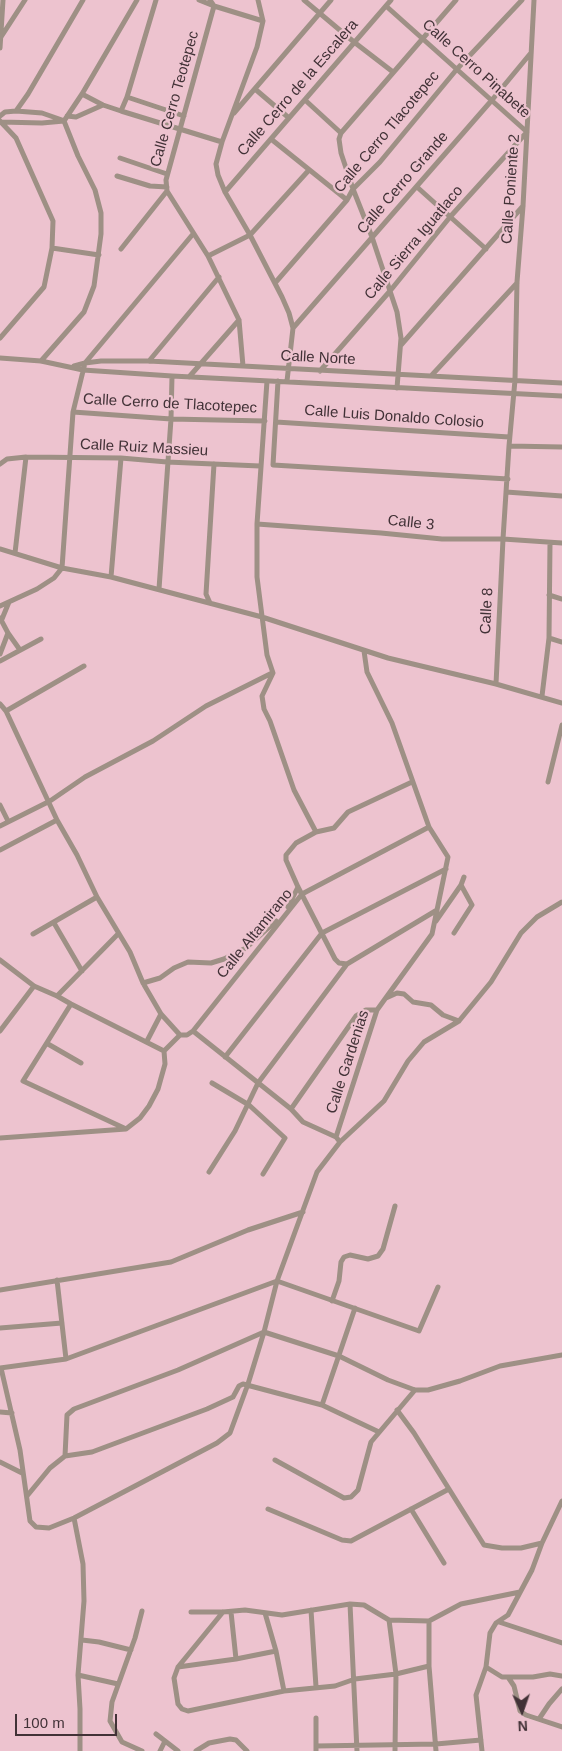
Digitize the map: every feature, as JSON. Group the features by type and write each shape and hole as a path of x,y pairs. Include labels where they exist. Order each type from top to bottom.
{"street":[{"path":"0,48 3,0"},
{"path":"0,38 25,0"},
{"path":"16,111 84,0"},
{"path":"41,361 84,312 94,286 99,255 101,214 95,190 78,156 66,119 138,0"},
{"path":"121,111 127,97 156,0"},
{"path":"199,0 262,21"},
{"path":"210,0 214,6"},
{"path":"258,0 262,21 257,47 222,142 216,164 218,176 225,192 250,235 289,313 293,328 287,381"},
{"path":"304,0 393,72"},
{"path":"232,116 331,0"},
{"name":"Calle Cerro de la Escalera","path":"225,192 391,0"},
{"path":"397,388 401,345 397,312 341,154 339,139 341,132 456,0"},
{"name":"Calle Cerro Tlacotepec","path":"275,283 347,200 353,189 380,162 457,69 522,0"},
{"name":"Calle Poniente 2","path":"509,446 515,380 517,282 534,0"},
{"name":"Calle Cerro Teotepec","path":"214,6 167,174 167,189 208,256 239,320 243,366"},
{"name":"Calle Cerro Pinabete","path":"386,6 527,132"},
{"name":"Calle Cerro Grande","path":"293,328 531,54"},
{"path":"255,90 289,118"},
{"path":"82,94 103,105 222,142"},
{"path":"127,97 184,116"},
{"path":"305,100 341,132"},
{"path":"1,122 42,123 66,119 76,117 103,105"},
{"path":"0,116 5,112 16,111 42,113 66,119"},
{"path":"0,338 44,287 52,248 53,220 16,138 1,122"},
{"name":"Calle Sierra Iguatlaco","path":"320,370 390,291 450,217 527,132"},
{"path":"271,139 347,200"},
{"path":"120,158 167,174"},
{"path":"208,256 250,235 309,170"},
{"path":"117,176 167,189 121,249"},
{"path":"417,187 486,249"},
{"path":"401,345 523,206"},
{"path":"0,606 37,589 54,578 62,568 73,412 85,363 193,234"},
{"path":"52,248 99,255"},
{"path":"149,361 219,277"},
{"path":"431,376 517,282"},
{"name":"Calle Cerro de Tlacotepec","path":"189,377 239,320"},
{"name":"Calle Norte","path":"0,358 41,361 83,370 562,396"},
{"name":"Calle Norte","path":"73,367 85,363 149,361 562,383"},
{"path":"159,589 171,419 172,376"},
{"path":"267,381 257,524 257,577 267,655 273,673 262,696 264,709 294,790 316,832"},
{"path":"278,381 273,465 508,479"},
{"name":"Calle Cerro de Tlacotepec","path":"73,412 171,419 265,421"},
{"name":"Calle Luis Donaldo Colosio","path":"276,422 510,437"},
{"path":"509,446 562,447"},
{"name":"Calle 8","path":"496,684 509,446"},
{"path":"15,553 26,457"},
{"name":"Calle Ruiz Massieu","path":"0,464 7,459 26,457 121,458 260,466"},
{"path":"111,577 121,458"},
{"path":"210,603 206,594 214,464"},
{"path":"506,492 562,496"},
{"name":"Calle 3","path":"257,524 442,539 503,539 562,543"},
{"path":"542,696 549,638 550,543"},
{"path":"0,549 62,568 111,577 262,616 425,668 496,684 562,703"},
{"path":"549,595 562,599"},
{"path":"9,602 1,618 8,633 20,650"},
{"path":"0,654 8,633"},
{"path":"549,638 562,642"},
{"path":"0,661 41,639"},
{"path":"364,650 367,672 392,723 429,826"},
{"path":"6,711 84,666"},
{"path":"0,826 50,800 85,777 153,741 206,706 273,673"},
{"path":"0,704 6,711 97,897 130,952 142,983 161,1014 180,1035"},
{"path":"548,782 560,744 562,725"},
{"path":"347,964 335,959 298,887 286,860 286,854 296,843 316,832 334,828 348,812 412,782"},
{"path":"0,805 8,821"},
{"path":"0,850 58,820"},
{"name":"Calle Gardenias","path":"338,1139 377,1010 432,934 448,857 429,826"},
{"name":"Calle Altamirano","path":"193,1032 302,894 429,826"},
{"path":"224,1057 322,933 446,869"},
{"path":"434,923 464,877"},
{"path":"454,933 472,904 460,885"},
{"path":"142,983 160,978 174,968 188,962 211,963 246,948 278,919 289,906 298,887"},
{"path":"33,934 97,897"},
{"path":"438,1287 419,1331 277,1280 66,1359 1,1368 12,1413 30,1521 36,1527 49,1528 74,1518 217,1443 230,1433 264,1332 277,1280 317,1172 338,1139 384,1101 408,1061 424,1042 459,1021 491,982 521,934 537,917 562,902"},
{"path":"209,1172 235,1131 258,1083 347,964 436,910"},
{"path":"54,923 82,970"},
{"path":"57,996 118,934"},
{"path":"0,960 34,986 164,1051"},
{"path":"0,1031 34,986"},
{"path":"384,999 397,993 404,994 413,1002 431,1005 443,1015 459,1021"},
{"path":"71,1004 48,1044 23,1081 126,1129"},
{"path":"291,1109 356,1016 366,1010 377,1010"},
{"path":"147,1042 161,1014"},
{"path":"0,1018 6,1022"},
{"path":"0,1138 126,1129 140,1118 154,1097 165,1064 164,1051 180,1035 187,1035 193,1032 291,1109 303,1122 338,1139"},
{"path":"48,1044 81,1063"},
{"path":"212,1083 248,1105 285,1138 263,1174"},
{"path":"332,1301 339,1281 341,1262 344,1256 350,1255 368,1259 378,1256 383,1249 395,1206"},
{"path":"0,1290 171,1262 248,1230 303,1212"},
{"path":"57,1280 66,1359"},
{"path":"322,1404 355,1308"},
{"path":"0,1328 62,1323"},
{"path":"65,1456 68,1415 74,1409 178,1370 264,1332 339,1356 415,1390 428,1390 460,1381 500,1366 562,1355"},
{"path":"27,1496 50,1468 65,1456 92,1452 207,1409 233,1397 239,1386 243,1384 322,1404 379,1432"},
{"path":"275,1460 344,1498 351,1497 358,1490 371,1442 415,1390"},
{"path":"397,1410 414,1433 484,1545 502,1548 521,1548 542,1543"},
{"path":"0,1412 12,1413"},
{"path":"0,1462 22,1473"},
{"path":"268,1510 342,1540 351,1541 449,1489"},
{"path":"482,1751 476,1695 486,1667 490,1633 508,1615 532,1570 542,1543 562,1501"},
{"path":"411,1509 444,1563"},
{"path":"74,1518 83,1564 84,1601 78,1675 80,1751"},
{"path":"191,1612 245,1610 282,1614 350,1604 364,1605 389,1620 429,1621 461,1604 520,1592"},
{"path":"350,1604 355,1679 356,1748"},
{"path":"311,1610 316,1687"},
{"path":"142,1611 131,1650 112,1702 110,1721 122,1742 142,1751"},
{"path":"223,1612 178,1667 174,1678 178,1704 182,1709 188,1711 284,1691 335,1686 355,1679 396,1674 429,1666"},
{"path":"231,1612 236,1659"},
{"path":"265,1613 276,1651 284,1691"},
{"path":"389,1620 396,1674 395,1748"},
{"path":"429,1621 429,1666 436,1751"},
{"path":"499,1622 562,1643"},
{"path":"82,1640 100,1642 131,1650"},
{"path":"178,1667 276,1651"},
{"path":"486,1667 502,1677 533,1677 550,1674 562,1676"},
{"path":"78,1675 118,1684"},
{"path":"508,1677 514,1686 520,1711 526,1715 562,1727"},
{"path":"539,1719 562,1689"},
{"path":"316,1718 316,1748 395,1748 481,1740"},
{"path":"156,1734 178,1751"},
{"path":"196,1751 208,1743 230,1739 236,1740 247,1751"},
{"path":"160,1751 165,1741"}]}
